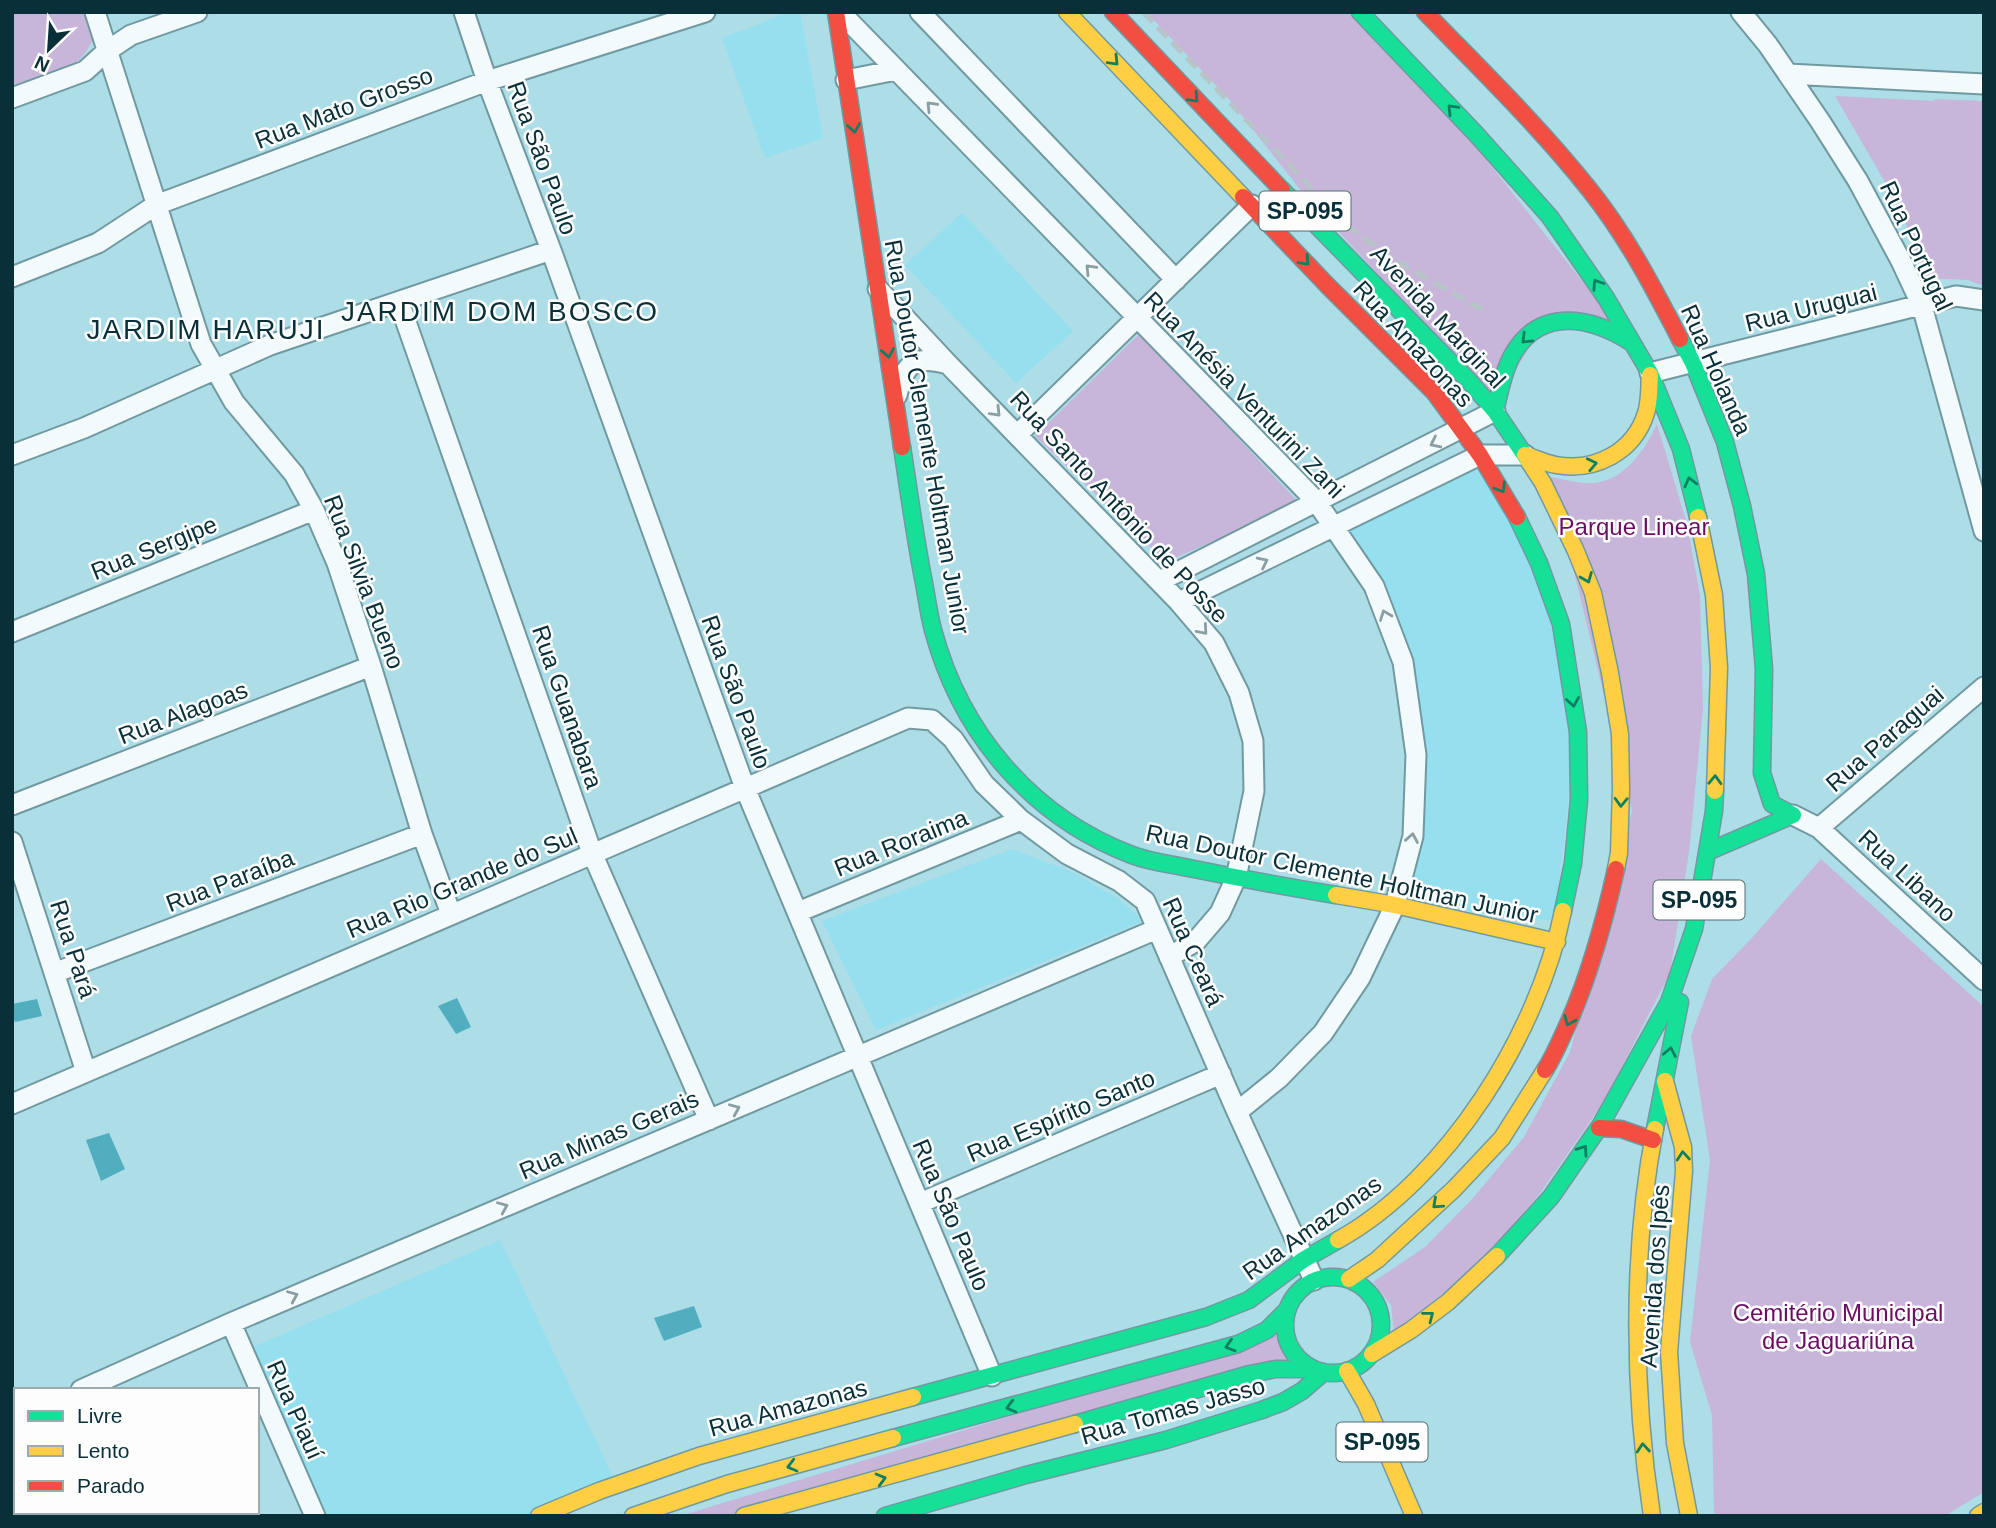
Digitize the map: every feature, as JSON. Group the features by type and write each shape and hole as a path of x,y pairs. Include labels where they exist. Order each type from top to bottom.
{"main road":[{"name":"Rua Doutor Clemente Holtman Junior","path":"838,12 918,551 933,630 950,679 965,709 999,762 1041,803 1083,832 1134,856 1395,905 1557,942"},
{"name":"Rua Amazonas","path":"539,1516 699,1456 1206,1317 1249,1300 1304,1260 1358,1229 1394,1202 1434,1161 1479,1103 1513,1049 1542,984 1557,942 1573,863 1579,800 1578,732 1561,624 1539,563 1513,507 1480,455 1434,392 1328,286 1067,12"},
{"name":"Avenida Marginal","path":"1113,12 1495,411"},
{"name":"SP-095","path":"1360,12 1476,134 1550,217 1606,298 1650,373 1681,449 1714,595 1719,668 1714,811 1653,1140 1642,1219 1637,1348 1644,1471 1653,1516"},
{"name":"Rua Holanda","path":"1425,12 1533,124 1590,190 1640,263 1693,363 1725,442 1756,574 1764,669 1762,773 1766,807 1793,816"},
{"path":"1495,411 1511,355 1527,335 1549,321 1575,320 1604,327 1632,343"},
{"path":"1525,455 1556,465 1582,467 1606,461 1626,448 1637,435 1646,412 1650,373"},
{"name":"SP-095","path":"1349,1279 1377,1260 1454,1189 1502,1138 1552,1060 1579,999 1605,920 1619,853 1620,734 1611,673 1593,593 1549,494 1495,411"},
{"path":"1714,811 1732,820"},
{"path":"1707,852 1793,816"},
{"name":"SP-095","path":"1414,1516 1366,1404 1347,1371 1360,1365 1448,1302 1508,1246 1551,1197 1598,1128 1670,1002 1694,929"},
{"name":"Avenida dos Ipês","path":"1665,1082 1683,1147 1684,1171 1669,1352 1675,1443 1689,1516"},
{"path":"1598,1128 1621,1129 1653,1140"},
{"path":"1319,1370 1300,1360 1290,1346 1284,1327 1287,1310 1294,1295 1314,1280 1333,1276 1349,1279 1364,1288 1378,1306 1381,1322 1380,1339 1372,1354"},
{"path":"633,1516 727,1484 1238,1344 1267,1330 1287,1310"},
{"path":"744,1516 1250,1374 1276,1368 1331,1373 1347,1371"},
{"name":"Rua Tomas Jasso","path":"885,1516 1026,1475 1166,1440 1262,1410 1302,1391 1319,1370"},
{"path":"1978,1516 1984,1512"}],"street":[{"name":"Rua Silvia Bueno","path":"95,12 201,344 234,402 294,474 314,510 337,563 422,834 452,914"},
{"path":"12,98 85,71 107,51 131,35 197,12"},
{"name":"Rua São Paulo","path":"464,12 745,788 992,1376"},
{"name":"Rua Mato Grosso","path":"12,276 98,243 156,205 487,81 705,12"},
{"name":"Rua Anésia Venturini Zani","path":"838,12 1316,501 1374,586 1402,662 1416,755 1416,794 1413,836 1395,905 1360,978 1323,1033 1279,1078 1237,1112"},
{"name":"Rua Anésia Venturini Zani","path":"920,12 1176,280"},
{"name":"Rua Portugal","path":"1741,12 1821,121 1858,181 1901,261 1922,306 1984,531"},
{"path":"846,80 896,70"},
{"path":"1788,74 1984,84"},
{"path":"1017,435 1252,205"},
{"path":"12,455 84,428 270,345 551,250"},
{"name":"Rua Santo Antônio de Posse","path":"878,289 1160,581 1214,643 1239,694 1253,741 1254,791 1236,877 1220,913 1196,941 1169,957"},
{"name":"Rua Uruguai","path":"1650,373 1956,296 1984,300"},
{"name":"Rua Guanabara","path":"399,302 592,853 709,1120"},
{"path":"895,401 902,375 914,363 929,359 948,363"},
{"path":"1160,581 1495,411"},
{"path":"1179,603 1480,455 1525,455"},
{"name":"Rua Sergipe","path":"12,632 314,510"},
{"name":"Rua Alagoas","path":"12,805 371,666"},
{"name":"Rua Paraguai","path":"1819,828 1984,687"},
{"name":"Rua Rio Grande do Sul","path":"12,1104 908,718 932,720"},
{"name":"Rua Ceará","path":"932,720 953,739 984,784 1021,820 1067,854 1119,881 1146,901 1237,1112 1314,1280"},
{"name":"Rua Libano","path":"1793,816 1819,828 1984,981"},
{"name":"Rua Roraima","path":"799,912 1021,820"},
{"name":"Rua Paraíba","path":"54,973 422,834"},
{"name":"Rua Pará","path":"12,842 86,1072"},
{"name":"Rua Minas Gerais","path":"85,1388 231,1323 1157,929"},
{"name":"Rua Espírito Santo","path":"920,1203 1221,1074"},
{"name":"Rua Piauí","path":"231,1323 315,1516"}],"shaded area":[{"path":"790,12 800,12 823,138 765,158 722,38"},
{"path":"962,213 1073,331 1016,383 905,265"},
{"path":"1479,458 1537,564 1577,732 1554,921 1397,903 1416,837 1405,661 1338,528"},
{"path":"1012,849 1072,872 1119,899 1143,921 876,1030 822,921"},
{"path":"457,998 471,1027 456,1034 438,1006"},
{"path":"37,999 42,1016 15,1022 12,1004"},
{"path":"109,1133 125,1169 101,1181 86,1140"},
{"path":"500,1240 614,1479 528,1516 321,1516 253,1347"},
{"path":"694,1306 702,1327 664,1341 654,1318"}],"green space":[{"path":"16,12 82,12 95,36 73,67 12,89 12,15"},
{"path":"1146,12 1352,12 1470,139 1623,333 1546,320 1496,402 1302,192 1228,98"},
{"path":"1835,96 1984,101 1984,286 1968,280 1926,278 1900,208"},
{"path":"1140,333 1299,503 1166,562 1035,436"},
{"name":"Parque Linear","path":"1657,424 1687,524 1700,595 1703,709 1689,852 1670,973 1603,1103 1541,1192 1482,1262 1394,1333 1391,1305 1373,1282 1425,1247 1473,1198 1524,1137 1570,1052 1632,811 1551,477 1595,483 1616,476 1633,461"},
{"name":"Cemitério Municipal de Jaguariúna","path":"1821,859 1984,1007 1984,1492 1945,1516 1717,1516 1714,1512 1712,1415 1690,1342 1710,1160 1691,1036 1712,979"},
{"path":"1278,1335 1295,1364 736,1516 680,1516"}],"railway":[{"path":"1143,12 1343,221 1395,259 1489,313"}],"traffic: fast":[{"path":"1360,12 1476,134 1550,217 1606,298 1650,373 1681,449 1698,517"},
{"path":"1282,190 1470,382 1495,411 1528,460"},
{"path":"1495,411 1513,354 1538,328 1552,323 1584,322 1617,334 1632,343"},
{"path":"1680,339 1693,363 1725,442 1742,506 1756,574 1764,669 1762,773 1772,804 1793,815"},
{"path":"902,447 929,613 945,668 982,737 1032,795 1096,839 1132,855 1160,863 1336,895"},
{"path":"1517,517 1539,563 1561,624 1578,732 1579,800 1573,863 1563,911"},
{"path":"1497,1256 1551,1197 1600,1126 1669,1002 1694,929 1715,791"},
{"path":"1707,852 1793,815"},
{"path":"1655,1129 1680,1002"},
{"path":"913,1397 1206,1317 1249,1300 1303,1260 1338,1240"},
{"path":"1333,1277 1351,1281 1367,1291 1377,1307 1381,1325 1377,1343 1367,1359 1351,1369 1333,1373 1315,1369 1299,1359 1289,1343 1285,1325 1289,1307 1299,1291 1315,1281 1333,1277"},
{"path":"893,1438 1238,1344 1267,1330 1287,1310"},
{"path":"1075,1424 1250,1374 1276,1369 1314,1369"},
{"path":"885,1516 1026,1475 1166,1440 1262,1410 1302,1391 1324,1372"}],"traffic: slow":[{"path":"1067,12 1243,197"},
{"path":"1525,455 1552,464 1571,466 1598,462 1611,456 1623,448 1640,427 1648,404 1650,375"},
{"path":"1528,460 1543,483 1593,593 1620,734 1621,788 1616,869"},
{"path":"1698,517 1714,595 1719,668 1715,791"},
{"path":"1336,895 1395,905 1557,942"},
{"path":"1338,1240 1378,1213 1416,1180 1451,1141 1483,1098 1533,1005 1551,957 1563,911"},
{"path":"1349,1279 1377,1260 1454,1189 1502,1138 1545,1070"},
{"path":"1665,1081 1683,1147 1684,1171 1669,1352 1675,1443 1689,1516"},
{"path":"1652,1516 1641,1421 1637,1322 1642,1224 1655,1129"},
{"path":"1372,1354 1411,1330 1448,1302 1497,1256"},
{"path":"1347,1371 1366,1404 1414,1516"},
{"path":"539,1516 599,1491 699,1456 913,1397"},
{"path":"744,1516 1075,1424"},
{"path":"633,1516 727,1484 893,1438"},
{"path":"1978,1516 1984,1512"}],"traffic: jam":[{"path":"836,12 902,447"},
{"path":"1113,12 1282,190"},
{"path":"1425,12 1530,121 1589,189 1627,243 1680,339"},
{"path":"1243,197 1434,392 1480,455 1517,517"},
{"path":"1545,1070 1583,988 1616,869"},
{"path":"1599,1128 1621,1129 1653,1140"}],"district":[{"name":"JARDIM DOM BOSCO","path":"500,311"},
{"name":"JARDIM HARUJI","path":"206,329"}]}
